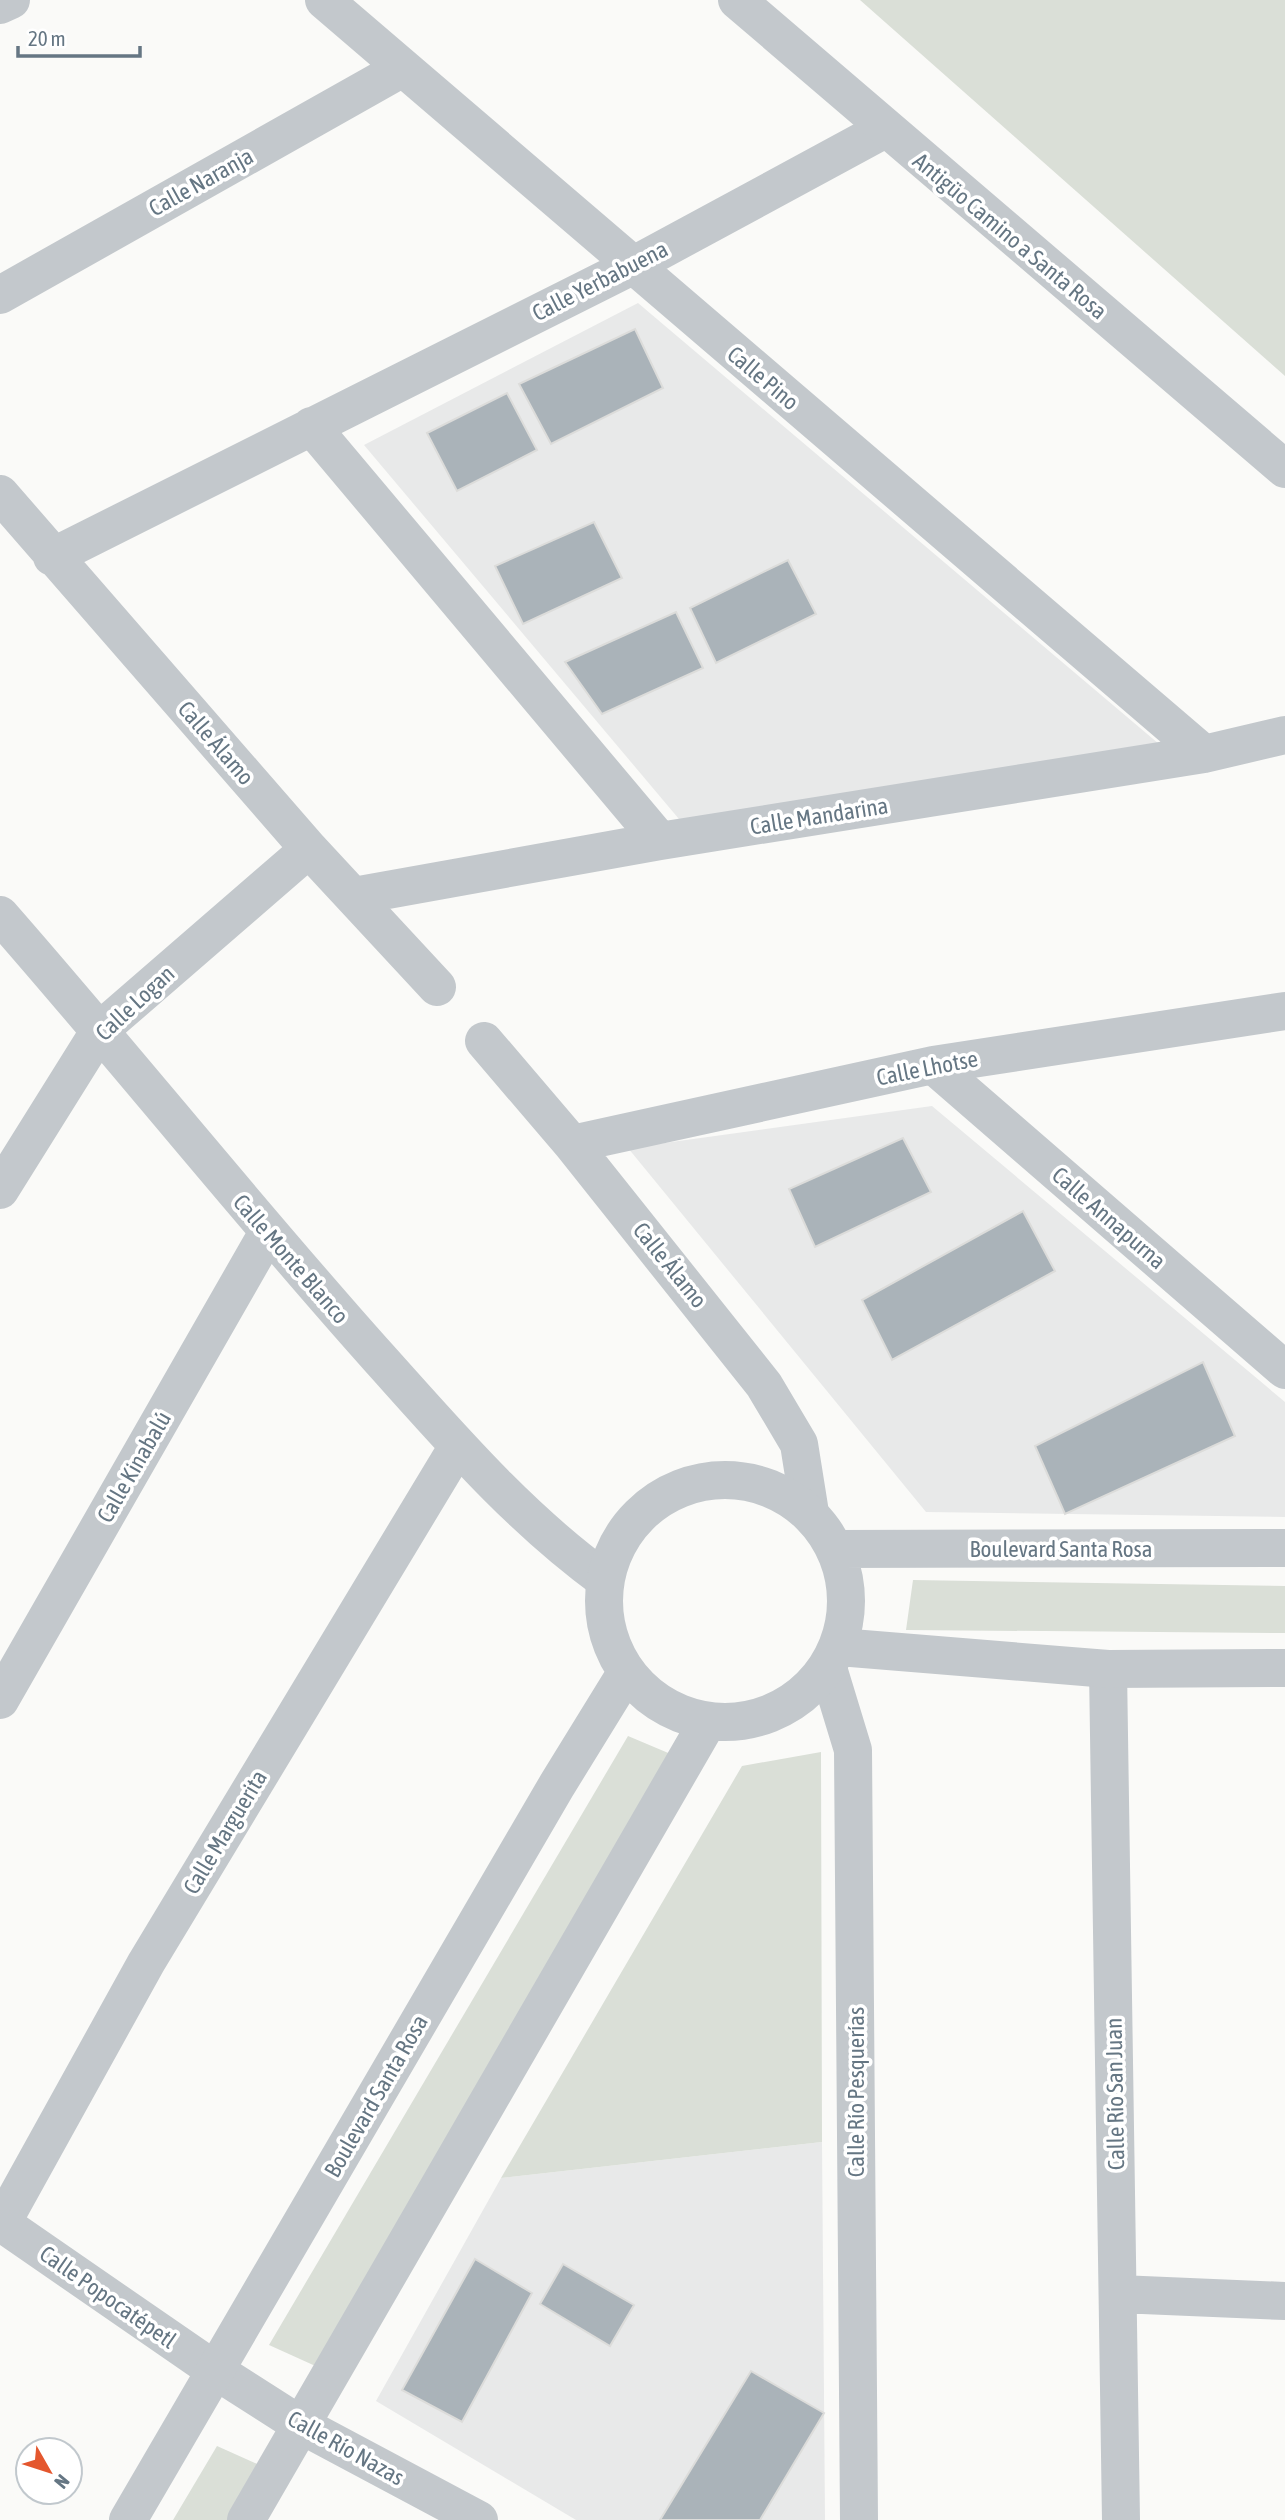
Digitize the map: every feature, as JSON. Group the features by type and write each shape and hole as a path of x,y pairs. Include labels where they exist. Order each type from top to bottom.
{"street":[{"path":"0,5 11,0"},
{"name":"Calle Pino","path":"324,0 401,69 1204,754"},
{"name":"Antigüo Camino a Santa Rosa","path":"737,0 1285,470"},
{"name":"Calle Naranja","path":"0,295 401,69"},
{"name":"Calle Yerbabuena","path":"52,557 632,266 886,130"},
{"path":"311,426 660,841"},
{"name":"Calle Álamo","path":"0,494 52,557 309,849 437,987"},
{"name":"Calle Mandarina","path":"354,896 660,841 1204,754 1285,735"},
{"name":"Calle Logan","path":"0,1190 100,1030 309,849"},
{"name":"Calle Monte Blanco","path":"0,915 100,1030 267,1234 458,1446 552,1539 605,1580"},
{"name":"Calle Lhotse","path":"572,1144 933,1065 1279,1020"},
{"name":"Calle Álamo","path":"484,1041 572,1144 764,1385 799,1444 810,1513"},
{"name":"Calle Annapurna","path":"933,1065 1285,1370"},
{"name":"Calle Kinabalú","path":"0,1700 267,1234"},
{"name":"Calle Marguerita","path":"1,2223 146,1963 458,1446"},
{"path":"720,1479 753,1482 784,1494 810,1513 836,1549 848,1598 833,1657 796,1701 753,1721 707,1723 661,1706 626,1673 606,1628 605,1580 615,1549 634,1521 658,1499 688,1485 720,1479"},
{"name":"Boulevard Santa Rosa","path":"836,1549 1285,1548"},
{"path":"833,1657 1108,1669 1285,1668"},
{"name":"Calle Río Pesquerías","path":"833,1657 853,1750 859,2520"},
{"name":"Calle Río San Juan","path":"1108,1669 1121,2520"},
{"name":"Boulevard Santa Rosa","path":"128,2520 557,1785 626,1673"},
{"path":"246,2520 299,2424 707,1723"},
{"name":"Calle Popocatépetl","path":"1,2223 216,2371"},
{"path":"1119,2294 1285,2301"},
{"name":"Calle Río Nazas","path":"216,2371 299,2424 480,2520"}],"shaded area":[{"path":"860,0 1285,0 1285,376"},
{"path":"638,303 1159,744 684,825 364,445"},
{"path":"932,1106 1285,1402 1285,1517 926,1512 628,1148"},
{"path":"913,1580 1285,1586 1285,1633 906,1630"},
{"path":"628,1736 673,1755 322,2369 269,2345"},
{"path":"821,1752 822,2142 501,2178 742,1766"},
{"path":"822,2142 825,2520 576,2520 376,2401 501,2178"},
{"path":"217,2446 264,2467 233,2520 173,2520"}],"building":[{"path":"635,329 663,388 551,444 519,384"},
{"path":"507,393 537,450 457,491 427,433"},
{"path":"594,522 622,578 523,624 495,566"},
{"path":"788,560 816,614 716,663 690,608"},
{"path":"676,612 703,668 602,714 565,662"},
{"path":"903,1138 931,1192 815,1247 789,1189"},
{"path":"1023,1211 1055,1271 892,1360 862,1300"},
{"path":"1203,1362 1235,1436 1065,1514 1035,1446"},
{"path":"475,2259 532,2293 462,2422 402,2390"},
{"path":"563,2264 634,2305 610,2346 540,2304"},
{"path":"751,2371 824,2413 760,2520 660,2520"}]}
